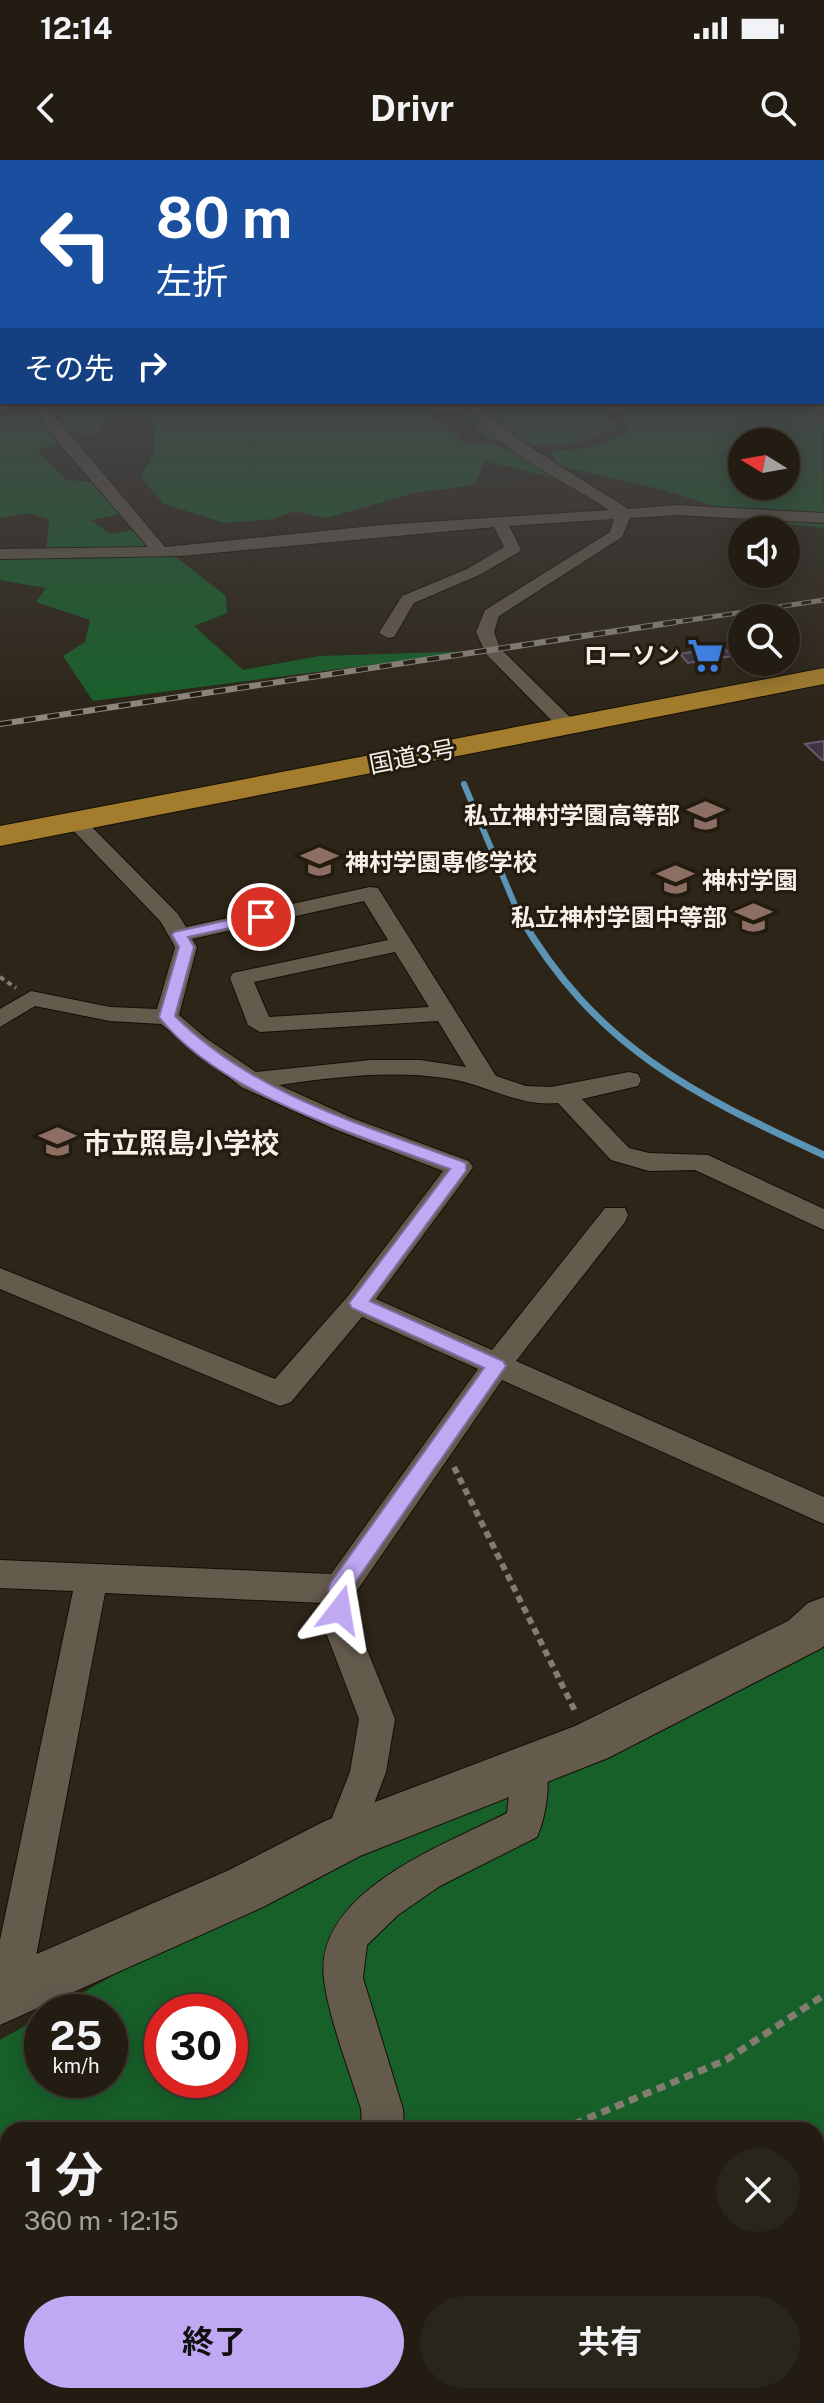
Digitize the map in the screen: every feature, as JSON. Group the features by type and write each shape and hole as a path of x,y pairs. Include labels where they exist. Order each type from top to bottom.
{"highway":[{"name":"国道3号","path":"0,836 824,676"}],"street":[{"path":"117,501 161,552"},
{"path":"605,501 624,513"},
{"path":"0,554 161,552 624,513 726,511 824,518"},
{"path":"567,725 545,706 487,642 485,632 491,614 617,534 624,513"},
{"path":"388,633 408,600 473,572 513,549 499,522"},
{"path":"473,572 533,587"},
{"path":"75,821 170,919 186,947 167,1017"},
{"path":"179,935 370,893 485,1078"},
{"path":"401,944 241,978 260,1025 444,1013"},
{"path":"0,1020 31,998 110,1014 167,1017 190,1040 250,1081 301,1108 460,1167 358,1303 280,1394 0,1278"},
{"path":"250,1081 353,1067 444,1070 485,1078 528,1094 563,1093 629,1080"},
{"path":"563,1093 620,1154 649,1162 699,1161 824,1220"},
{"path":"343,1838 368,1772 377,1719 342,1630 339,1589 496,1366 615,1215"},
{"path":"358,1303 824,1511"},
{"path":"0,1574 339,1589"},
{"path":"4,1995 92,1577"},
{"path":"4,1995 245,1889 343,1838 591,1742 804,1635 824,1617"},
{"path":"383,2122 382,2109 343,1978 349,1936 384,1901 427,1873 524,1824 530,1767"}],"path":[{"path":"441,1441 591,1742"},
{"path":"579,2122 726,2060 824,1995"}],"green space":[{"path":"0,501 113,501 126,513 91,520 110,534 140,529 226,596 227,613 194,626 243,670 319,656 478,651 93,701 63,656 85,642 90,620 36,602 46,588 0,580 0,558 39,559 47,545 49,519 27,513 0,518"},
{"path":"161,501 388,501 326,518 295,511 274,519 225,523"},
{"path":"697,501 824,501 824,528 800,525 800,516 744,516"},
{"path":"824,1648 824,2122 0,2122 0,2040 24,2026 24,2098 128,2098 128,1994 80,1994 248,1898"}],"building":[{"name":"ローソン","path":"723,647 728,657 688,663 680,654"},
{"path":"824,741 824,760 805,744"}],"waterway":[{"path":"464,784 519,916"},
{"path":"519,916 549,961 581,1000 651,1062 731,1110 824,1155"}],"railway":[{"path":"663,624 824,600"},
{"path":"0,724 676,622"}],"place":[{"name":"ローソン","path":"706,655"},
{"name":"私立神村学園高等部","path":"706,815"},
{"name":"神村学園専修学校","path":"319,862"},
{"name":"神村学園","path":"676,880"},
{"name":"私立神村学園中等部","path":"753,917"},
{"name":"市立照島小学校","path":"57,1142"}],"route":[{"path":"261,917 179,935 186,947 167,1017 190,1040 250,1081 301,1108 460,1167 358,1303 496,1366 339,1589 340,1610"}]}
